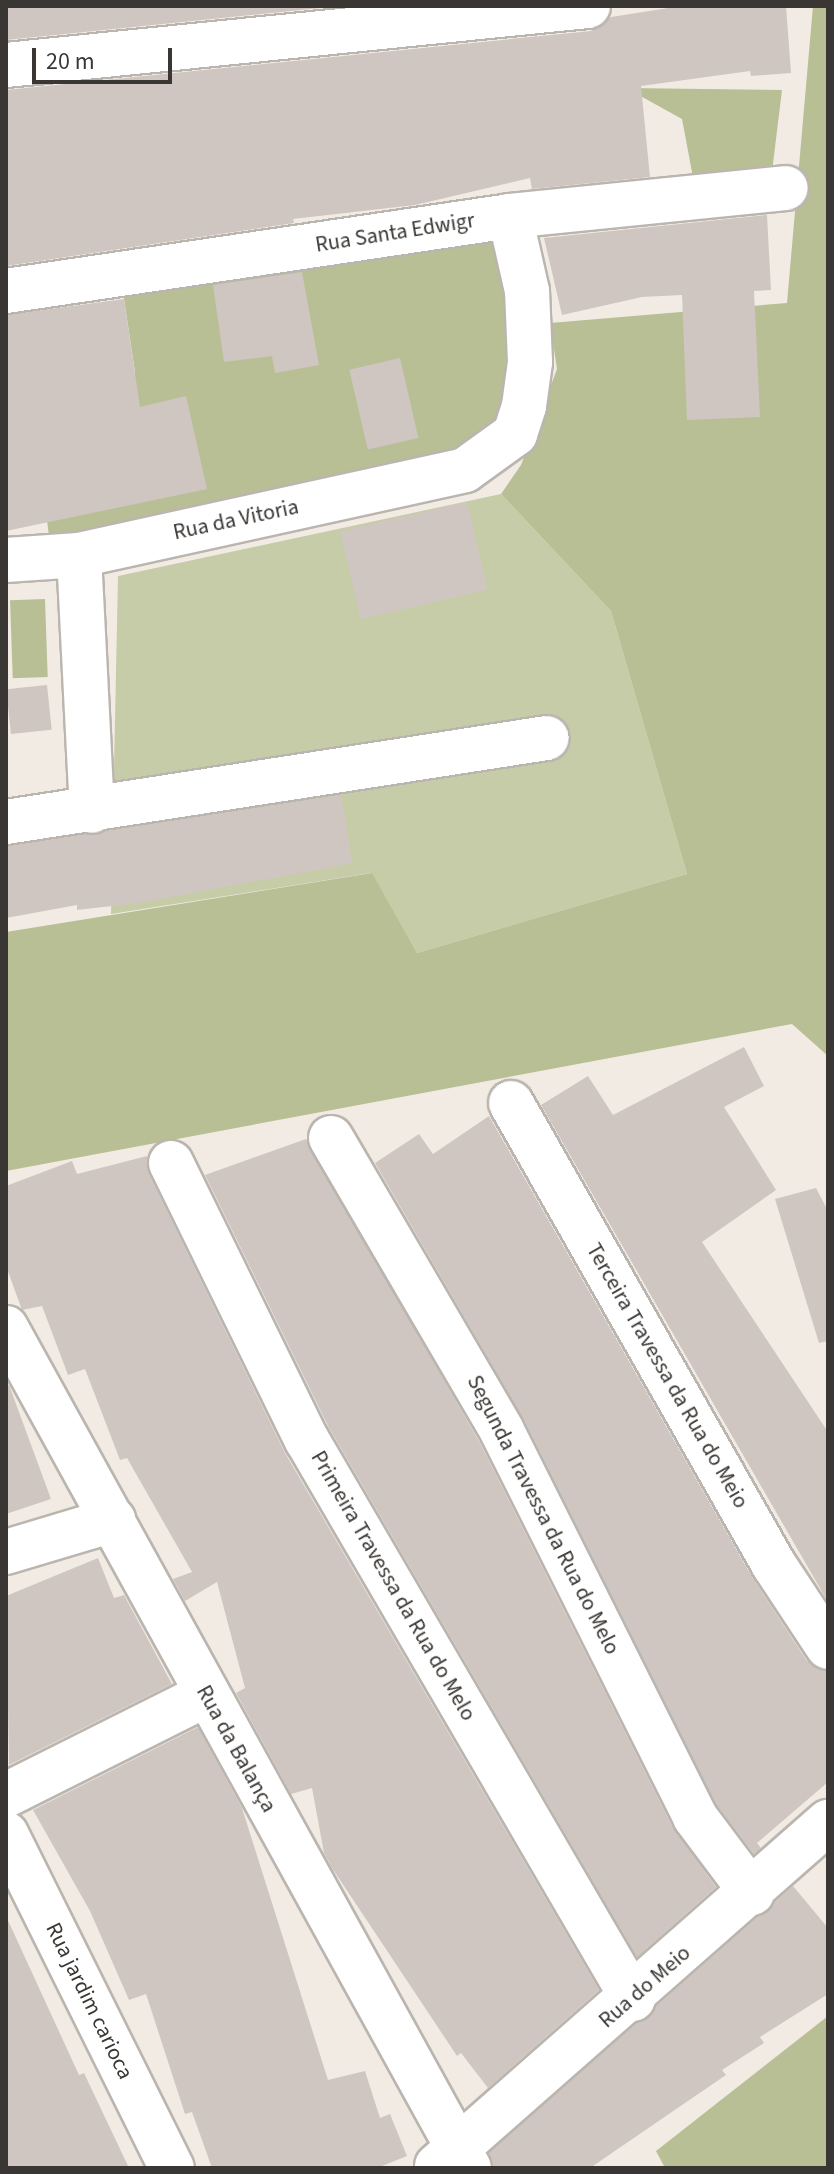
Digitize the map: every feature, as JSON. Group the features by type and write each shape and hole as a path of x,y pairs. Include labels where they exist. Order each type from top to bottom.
{"street":[{"path":"6,65 588,6"},
{"name":"Rua Santa Edwigr","path":"6,291 510,216 786,188"},
{"name":"Rua da Vitoria","path":"6,560 79,555 465,470 515,434 524,406 530,362 527,291 510,216"},
{"path":"79,555 101,810"},
{"path":"6,822 101,810 547,738"},
{"name":"Terceira Travessa da Rua do Meio","path":"511,1103 774,1565 828,1647"},
{"name":"Segunda Travessa da Rua do Melo","path":"331,1138 502,1431 695,1817 752,1893"},
{"name":"Primeira Travessa da Rua do Melo","path":"171,1163 307,1440 633,1999"},
{"name":"Rua da Balança","path":"6,1328 113,1520 453,2161"},
{"path":"6,1552 113,1520"},
{"path":"6,1795 206,1695"},
{"name":"Rua do Meio","path":"453,2161 828,1822"},
{"name":"Rua jardim carioca","path":"6,1834 172,2168"}],"green space":[{"path":"813,6 828,6 828,1056 792,1024 6,1171 6,932 372,873 417,953 687,874 611,611 501,494 521,465 557,369 550,323 787,303"},
{"path":"626,88 782,90 771,180 695,188 682,119"},
{"path":"494,239 516,302 500,420 452,462 49,536 29,383 135,372 123,292"},
{"path":"501,494 611,611 687,874 417,953 371,873 111,914 118,576"},
{"path":"45,599 48,677 13,678 10,600"},
{"path":"828,2016 828,2168 665,2168 656,2151"}],"building":[{"path":"6,6 340,6 6,40"},
{"path":"681,6 786,6 791,73 751,76 750,71 641,86 650,177 532,189 530,178 415,205 293,219 294,223 6,266 6,90 591,31 611,17"},
{"path":"767,215 771,290 754,291 760,417 687,420 682,295 642,297 562,315 544,238"},
{"path":"302,272 319,365 275,373 272,356 224,362 213,285"},
{"path":"124,299 140,407 186,396 207,489 6,531 6,315"},
{"path":"400,358 418,438 368,450 349,370"},
{"path":"467,502 487,590 361,619 340,531"},
{"path":"47,685 52,730 11,734 6,689"},
{"path":"341,795 352,863 139,903 77,910 77,905 6,918 6,846"},
{"path":"744,1047 764,1086 724,1107 776,1190 702,1242 828,1432 828,1602 541,1105 588,1076 613,1115"},
{"path":"489,1116 752,1577 807,1661 828,1672 828,1782 757,1843 761,1848 754,1854 716,1804 524,1420 375,1163 419,1134 433,1154"},
{"path":"306,1139 480,1443 673,1828 716,1887 637,1957 329,1428 205,1175"},
{"path":"147,1156 149,1174 285,1453 599,1990 488,2088 461,2053 457,2056 332,1868 324,1853 312,1788 291,1794 236,1693 245,1688 217,1582 185,1601 173,1579 192,1572 127,1458 120,1460 85,1369 68,1375 42,1306 22,1310 6,1266 6,1186 72,1161 77,1174"},
{"path":"816,1188 828,1211 828,1341 819,1343 775,1199"},
{"path":"9,1385 51,1499 6,1514 6,1386"},
{"path":"98,1558 114,1598 124,1595 172,1684 9,1765 6,1596"},
{"path":"198,1727 242,1808 328,2080 365,2071 380,2118 390,2114 407,2156 377,2168 212,2168 192,2112 185,2114 146,1994 129,2000 90,1911 33,1810"},
{"path":"793,1886 828,1928 828,1994 760,2037 764,2043 722,2070 726,2075 590,2168 494,2168 489,2153"},
{"path":"6,1916 79,2075 84,2073 129,2168 6,2168"}]}
